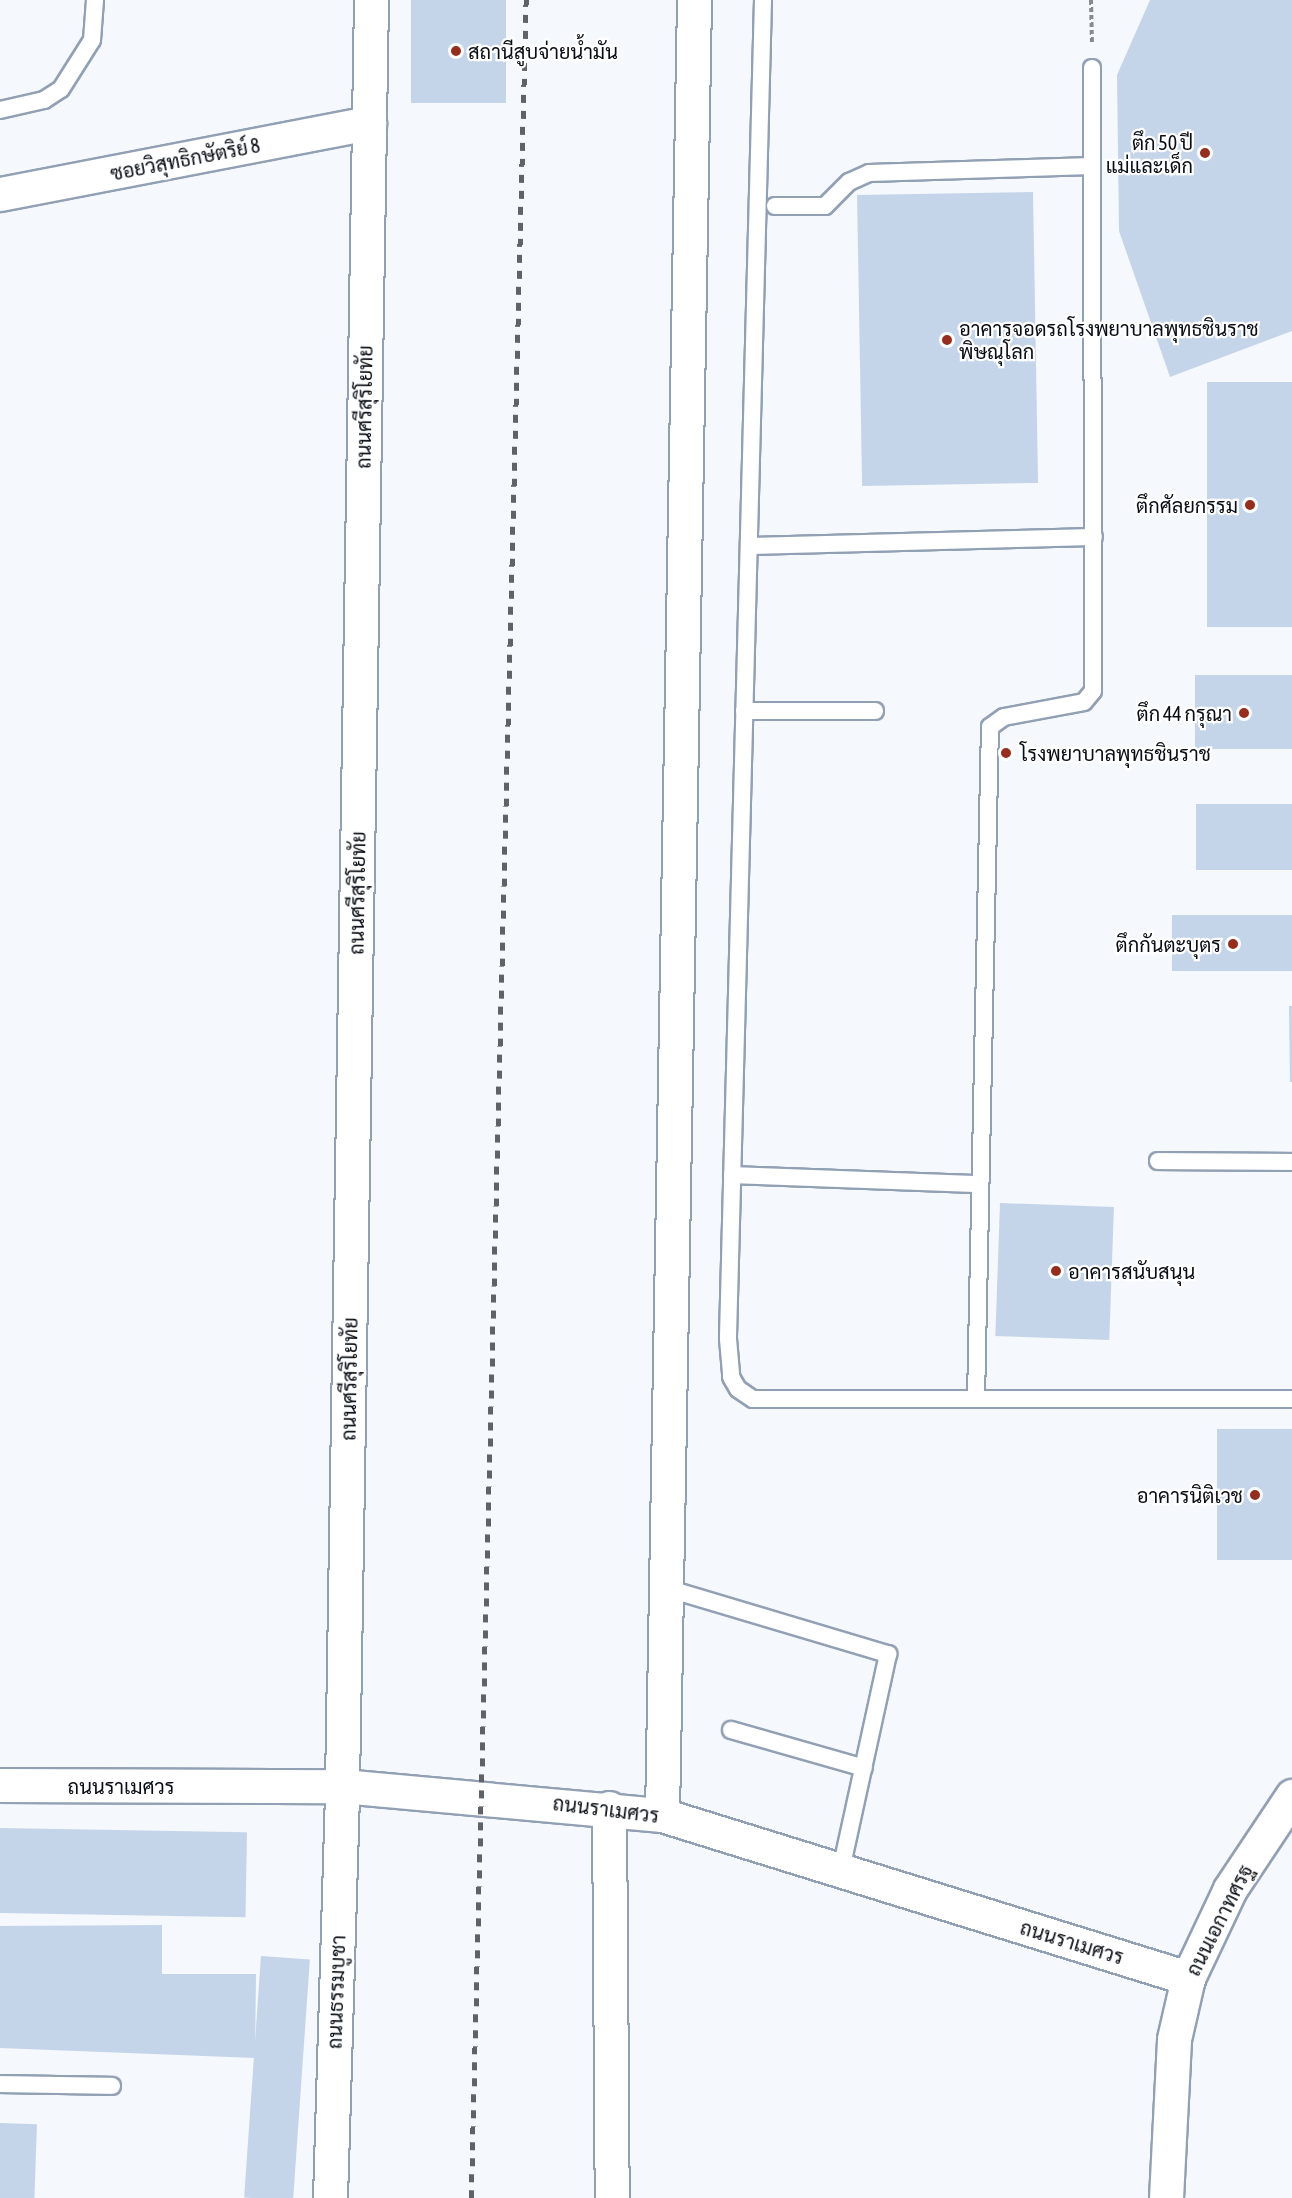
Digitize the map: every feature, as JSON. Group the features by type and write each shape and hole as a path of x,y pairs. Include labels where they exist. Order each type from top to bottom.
{"street":[{"name":"ถนนศรีสุริโยทัย","path":"342,1786 371,0"},
{"path":"662,1815 694,0"},
{"name":"ซอยวิสุทธิกษัตริย์ 8","path":"0,194 369,123"},
{"name":"ถนนราเมศวร","path":"0,1785 342,1786 609,1808 662,1815 1188,1978"},
{"name":"ถนนธรรมบูชา","path":"330,2198 342,1786"},
{"name":"ถนนเอกาทศรฐ","path":"1166,2198 1174,2039 1188,1978 1230,1889 1292,1796"},
{"path":"609,1808 612,2198"}],"lane":[{"path":"0,110 44,100 61,88 92,40 95,0"},
{"path":"763,0 728,1339 738,1389 753,1399 1292,1399"},
{"path":"976,1399 990,727 1004,717 1066,708 1090,697 1094,537 1092,68"},
{"path":"775,206 825,206 849,182 869,173 1092,166"},
{"path":"749,546 1094,537"},
{"path":"744,711 875,711"},
{"path":"1158,1161 1292,1162"},
{"path":"732,1175 980,1184"},
{"path":"666,1588 888,1654 841,1870"},
{"path":"731,1730 864,1768"},
{"path":"0,2084 112,2086"}],"path":[{"path":"1091,0 1092,68"}],"building":[{"name":"สถานีสูบจ่ายน้ำมัน","path":"411,0 506,0 506,103 411,103"},
{"name":"ตึก 50 ปี แม่และเด็ก","path":"1150,0 1292,0 1292,331 1170,377 1119,231 1117,75"},
{"name":"อาคารจอดรถโรงพยาบาลพุทธชินราช พิษณุโลก","path":"1033,192 1038,483 862,486 857,195"},
{"name":"ตึกศัลยกรรม","path":"1207,382 1292,382 1292,627 1207,627"},
{"name":"ตึก 44 กรุณา","path":"1195,675 1292,675 1292,749 1195,749"},
{"path":"1196,804 1292,804 1292,870 1196,870"},
{"name":"ตึกกันตะบุตร","path":"1172,915 1292,915 1292,971 1172,971"},
{"path":"1289,1006 1292,1006 1292,1082 1290,1082"},
{"name":"อาคารสนับสนุน","path":"1000,1203 1114,1207 1109,1340 995,1336"},
{"name":"อาคารนิติเวช","path":"1217,1429 1292,1429 1292,1560 1217,1560"},
{"path":"0,1828 247,1832 245,1917 0,1913"},
{"path":"162,1925 162,1974 256,1974 255,2058 0,2048 0,1926"},
{"path":"261,1956 310,1959 293,2198 244,2197"},
{"path":"0,2123 37,2124 34,2198 0,2198"}],"railway":[{"path":"471,2198 526,0"}],"place":[{"name":"สถานีสูบจ่ายน้ำมัน","path":"456,51"},
{"name":"ตึก 50 ปี แม่และเด็ก","path":"1205,153"},
{"name":"อาคารจอดรถโรงพยาบาลพุทธชินราช พิษณุโลก","path":"947,340"},
{"name":"ตึกศัลยกรรม","path":"1250,505"},
{"name":"ตึก 44 กรุณา","path":"1244,713"},
{"name":"โรงพยาบาลพุทธชินราช","path":"1006,753"},
{"name":"ตึกกันตะบุตร","path":"1233,944"},
{"name":"อาคารสนับสนุน","path":"1056,1271"},
{"name":"อาคารนิติเวช","path":"1255,1495"}]}
